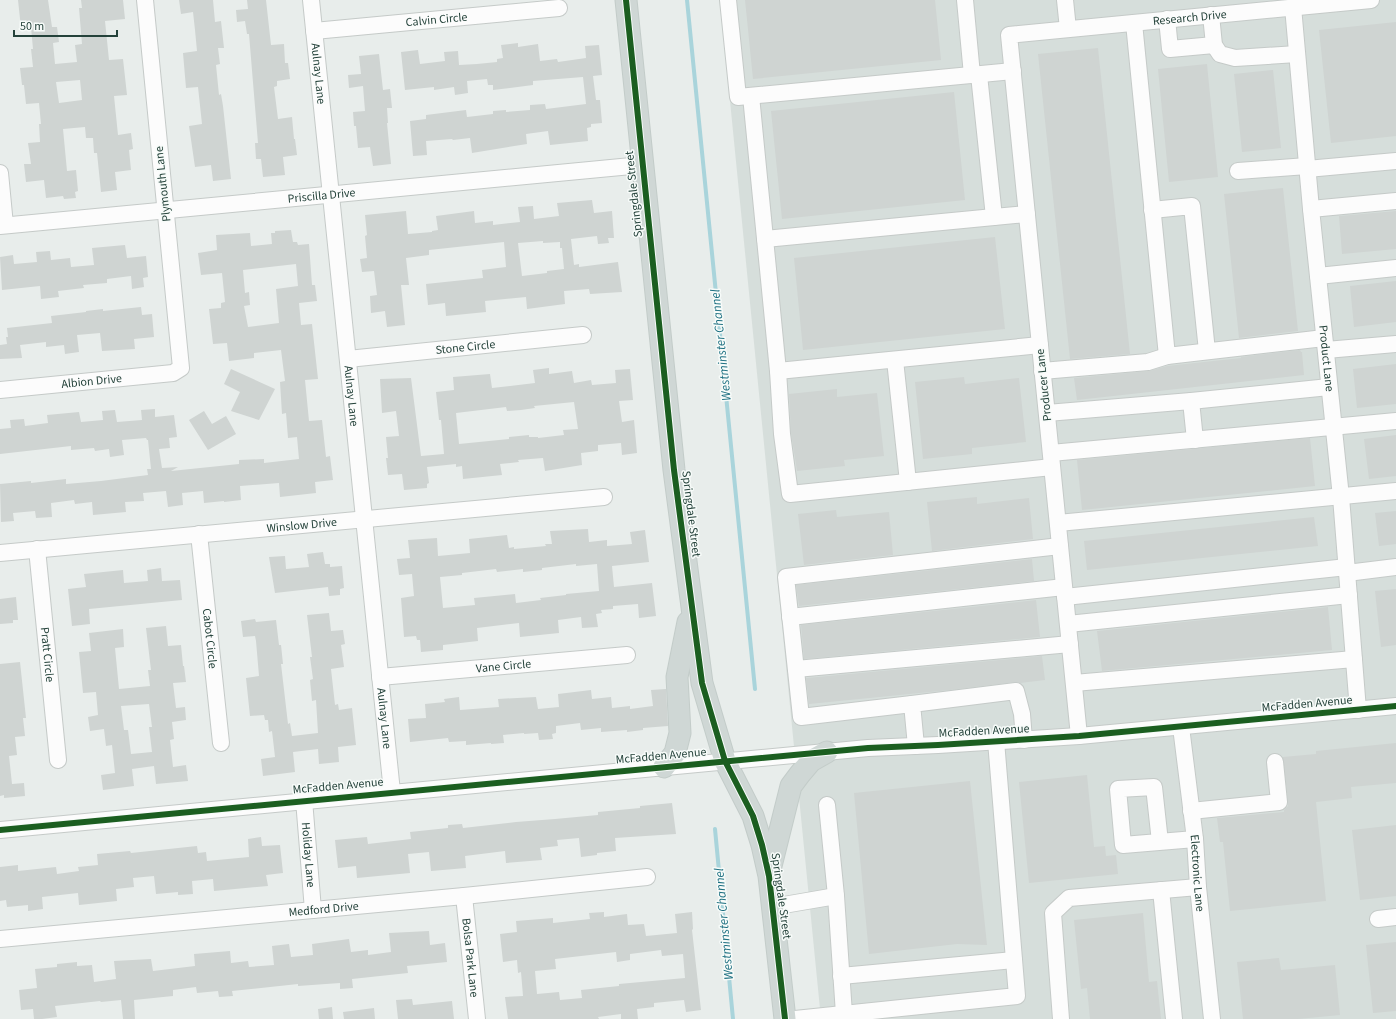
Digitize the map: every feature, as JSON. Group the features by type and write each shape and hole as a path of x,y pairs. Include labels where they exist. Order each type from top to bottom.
{"main road":[{"name":"Springdale Street","path":"626,0 674,470 702,683 725,761 753,816 762,845 769,876 786,1019"},
{"path":"664,766 675,753 680,733 677,677 691,608"},
{"path":"769,876 791,786 811,761 827,752"}],"street":[{"name":"Plymouth Lane","path":"146,0 181,368"},
{"name":"Aulnay Lane","path":"311,0 392,792"},
{"path":"728,0 738,97 1013,71"},
{"path":"965,0 994,218"},
{"path":"1065,0 1068,29"},
{"name":"Research Drive","path":"1009,35 1211,15 1263,5 1293,7 1340,1 1371,0"},
{"name":"Product Lane","path":"1293,7 1311,209 1341,497 1358,710"},
{"name":"Calvin Circle","path":"314,31 559,8"},
{"path":"1211,15 1214,45 1220,54 1235,58 1297,54"},
{"path":"1167,19 1170,49 1214,45"},
{"path":"1134,23 1167,356"},
{"name":"Producer Lane","path":"1009,35 1079,736"},
{"path":"750,96 778,371 782,434 790,494 908,482 1195,440 1396,421"},
{"path":"1238,171 1396,160"},
{"name":"Priscilla Drive","path":"3,225 642,166"},
{"path":"0,173 3,225"},
{"path":"1311,209 1396,201"},
{"path":"1152,210 1192,206 1207,351"},
{"path":"765,239 1027,214"},
{"path":"1318,276 1396,268"},
{"name":"Stone Circle","path":"348,359 583,335"},
{"path":"1042,371 1148,362 1167,356 1207,351 1325,344 1396,344"},
{"path":"778,371 1040,345"},
{"path":"895,360 908,482"},
{"name":"Albion Drive","path":"0,390 173,373 181,368"},
{"path":"1047,413 1191,401 1329,387"},
{"path":"1191,401 1195,440"},
{"path":"1058,523 1341,497 1396,490"},
{"name":"Winslow Drive","path":"0,553 604,497"},
{"name":"Cabot Circle","path":"199,534 221,743"},
{"path":"1024,740 1022,714 1016,691 801,717 786,577 1060,546"},
{"name":"Pratt Circle","path":"37,549 58,760"},
{"path":"790,617 1064,592 1347,570 1396,568"},
{"path":"1068,624 1349,595"},
{"path":"796,669 1070,644"},
{"name":"Vane Circle","path":"380,677 627,655"},
{"path":"1074,683 1354,659"},
{"path":"912,704 916,746"},
{"name":"McFadden Avenue","path":"0,830 664,766 868,748 1079,736 1396,706"},
{"name":"Electronic Lane","path":"1181,727 1195,839 1198,887 1212,1019"},
{"path":"795,1019 1016,996 996,741"},
{"path":"1191,811 1279,802 1275,762"},
{"name":"Holiday Lane","path":"304,800 313,910"},
{"path":"827,805 836,896 844,1014"},
{"path":"1160,842 1195,839"},
{"name":"Medford Drive","path":"0,939 464,896 647,877"},
{"path":"1061,1019 1053,913 1069,898 1198,887"},
{"path":"1161,890 1174,1019"},
{"name":"Bolsa Park Lane","path":"464,896 477,1019"},
{"path":"772,908 836,896"},
{"path":"1378,919 1396,917"},
{"path":"841,976 1014,960"}],"shaded area":[{"path":"720,0 1396,0 1396,1019 821,1019"}],"building":[{"path":"18,0 48,0 52,27 57,27 59,42 53,43 55,64 77,62 75,45 82,44 79,8 82,8 81,0 123,0 125,19 105,21 109,60 123,59 127,95 114,96 118,135 131,133 133,149 129,150 131,170 115,172 117,190 101,192 97,153 94,153 93,138 86,138 85,127 63,129 67,171 76,170 78,191 75,192 76,198 64,199 63,196 46,198 44,180 26,182 24,164 31,164 28,143 40,142 39,124 41,124 39,103 26,104 24,85 22,85 20,68 33,67 31,49 33,49 31,27 21,28","holes":["80,80 82,100 59,103 56,82"]},
{"path":"179,0 213,0 215,22 221,21 224,48 218,48 220,64 216,65 219,95 221,94 223,106 231,179 213,181 211,165 195,167 189,126 202,124 198,87 186,88 183,53 197,51 195,30 193,12 181,14"},
{"path":"247,0 266,0 271,45 284,44 285,63 288,63 290,79 277,81 277,86 274,87 278,119 292,117 297,155 283,157 285,175 263,177 261,159 256,159 255,143 258,143 249,34 247,34 245,21 237,22 236,10 248,9"},
{"path":"745,0 935,0 941,60 753,79"},
{"path":"1396,22 1396,136 1331,143 1319,30"},
{"path":"518,43 518,47 538,44 540,61 557,59 558,62 586,58 585,46 599,45 602,75 593,76 596,100 600,100 602,123 591,124 591,127 587,128 588,141 550,145 548,131 526,134 527,144 472,153 470,138 426,141 427,155 413,156 410,121 426,119 426,115 466,110 467,117 493,114 493,111 506,110 506,112 530,110 530,105 545,104 546,109 586,104 583,77 533,81 533,85 493,90 493,85 488,85 487,79 467,81 468,93 455,95 454,87 434,90 434,87 405,90 401,52 418,50 420,64 445,61 444,52 458,51 459,65 477,64 497,62 497,59 503,58 501,45"},
{"path":"1098,48 1130,354 1070,359 1038,54"},
{"path":"379,54 383,90 390,89 392,108 387,108 387,123 391,164 373,166 370,147 358,148 356,126 354,126 353,112 365,111 363,86 349,88 348,75 361,74 359,56"},
{"path":"1207,64 1218,177 1169,182 1158,69"},
{"path":"1273,70 1281,148 1242,152 1234,74"},
{"path":"954,92 965,200 782,219 771,111"},
{"path":"1283,188 1298,331 1239,338 1224,194"},
{"path":"592,200 594,213 612,211 614,238 608,238 609,243 598,244 597,236 571,239 574,265 579,264 579,267 618,262 622,292 590,294 589,289 564,291 565,304 527,309 526,297 485,301 486,312 446,316 445,303 428,305 426,284 483,278 482,270 506,267 504,242 429,250 429,255 406,258 409,285 401,285 405,325 387,327 385,311 371,313 370,296 377,295 374,271 362,272 360,259 367,258 365,215 406,211 408,234 438,230 436,216 474,211 475,223 493,221 493,225 520,222 518,207 533,206 534,219 559,216 557,203","holes":["543,241 543,243 560,242 564,269 522,276 518,243"]},
{"path":"1396,211 1396,249 1342,254 1339,216"},
{"path":"291,230 293,242 297,242 298,245 309,244 312,285 315,285 317,301 299,303 301,325 312,324 318,379 305,380 309,421 322,420 326,457 330,456 333,480 315,482 316,493 280,497 279,483 240,486 241,500 224,502 204,503 203,491 182,493 183,505 168,507 166,491 143,493 144,501 125,502 126,512 93,515 92,502 75,504 74,500 51,503 52,517 36,518 35,511 13,513 14,521 1,522 0,484 31,481 31,483 66,479 66,484 101,481 148,475 147,469 151,469 148,440 146,438 122,440 124,455 110,457 109,449 95,451 94,448 71,450 71,446 0,454 0,429 11,428 10,420 24,419 25,426 48,423 47,415 79,412 81,422 103,420 102,411 115,410 117,422 142,420 141,410 155,409 155,417 174,415 177,437 169,438 170,448 159,449 162,468 178,467 171,471 239,464 239,460 264,459 264,463 299,459 297,437 288,438 286,413 282,414 280,382 285,381 281,350 254,353 254,358 229,361 227,343 213,344 209,309 221,308 221,303 225,302 222,273 201,275 198,253 217,250 216,235 250,233 251,246 272,244 271,233 275,233 275,231","holes":["296,264 298,286 276,289 279,323 248,327 244,306 250,305 249,292 245,293 243,270"]},
{"path":"995,237 1005,329 803,350 794,258"},
{"path":"125,245 127,258 146,256 148,277 143,278 144,287 132,289 131,276 107,279 107,283 83,285 84,288 58,291 59,297 41,299 40,286 2,290 0,257 13,255 14,264 37,262 36,252 50,251 51,260 70,258 71,267 94,265 92,248"},
{"path":"1396,281 1396,322 1354,327 1350,286"},
{"path":"141,307 142,315 152,314 154,337 134,339 135,349 102,351 100,333 77,335 79,352 65,354 64,345 46,347 46,342 20,345 22,358 0,359 0,345 7,344 7,328 52,323 51,316 103,309 103,311"},
{"path":"1300,350 1302,352 1304,375 1077,400 1074,378 1149,371 1167,366"},
{"path":"1396,364 1396,404 1357,408 1353,369"},
{"path":"549,368 549,374 572,371 574,383 591,380 592,385 616,383 615,370 630,369 633,400 619,401 622,422 634,420 637,453 622,455 621,443 598,445 598,451 581,453 582,465 545,471 543,458 518,460 519,462 500,464 502,475 463,479 462,466 456,467 456,464 427,467 429,483 427,484 427,488 404,490 402,474 388,475 386,437 399,436 396,411 382,413 380,379 411,378 421,456 444,454 441,420 439,420 436,392 454,390 453,377 490,374 492,388 535,383 533,370","holes":["574,402 578,429 563,430 564,435 538,438 529,437 529,435 509,437 509,439 459,444 456,413 506,407 507,411 521,410 535,408 534,406"]},
{"path":"231,369 275,389 259,420 231,411 240,392 224,384"},
{"path":"964,377 965,384 1019,378 1026,442 972,448 972,454 923,459 915,382"},
{"path":"837,389 837,397 877,393 884,456 844,460 845,466 797,471 791,433 789,394"},
{"path":"204,411 212,424 226,416 236,434 208,450 189,420"},
{"path":"1396,435 1396,476 1369,479 1364,439"},
{"path":"1310,438 1315,486 1082,510 1077,460"},
{"path":"977,497 977,504 1029,498 1033,539 932,551 927,502"},
{"path":"836,510 837,517 889,512 893,555 804,565 798,514"},
{"path":"1396,511 1396,544 1379,546 1375,513"},
{"path":"1314,517 1318,546 1087,570 1084,541"},
{"path":"588,529 589,542 607,540 607,546 632,544 630,532 645,530 649,562 612,566 614,587 652,583 656,616 639,618 638,604 613,606 613,609 601,610 602,613 596,614 598,627 582,628 581,617 558,620 559,633 520,637 519,623 477,628 478,641 443,645 443,650 421,652 420,640 417,640 416,636 404,637 401,598 414,596 412,574 399,575 397,559 410,558 408,540 437,538 438,556 470,553 469,539 507,535 509,548 514,547 514,549 546,546 545,544 552,544 550,531","holes":["576,564 576,566 597,564 599,591 566,594 540,598 541,600 516,603 515,594 474,598 475,605 443,608 440,577 496,569 497,572 523,569 523,572"]},
{"path":"323,552 325,564 330,564 330,567 342,566 344,588 340,589 340,595 329,596 328,587 275,593 269,557 285,556 286,569 309,567 307,554"},
{"path":"1032,559 1034,581 799,606 796,585"},
{"path":"161,568 162,581 180,580 182,600 89,609 90,624 72,626 68,589 86,587 84,574 123,570 124,583 148,581 147,570"},
{"path":"1396,589 1396,645 1381,647 1375,591"},
{"path":"16,597 18,620 13,620 13,623 0,624 0,599"},
{"path":"1036,600 1040,637 804,659 801,625"},
{"path":"1328,607 1332,650 1102,671 1097,631"},
{"path":"329,613 331,631 343,630 345,644 341,645 344,667 331,669 335,705 338,704 339,710 352,708 356,745 338,747 339,762 319,764 318,749 293,752 295,772 263,776 261,759 275,757 272,731 269,732 268,720 265,720 264,715 250,716 246,678 259,676 256,641 255,636 243,637 241,621 255,619 256,622 276,620 279,645 281,645 283,664 281,664 288,724 290,723 292,736 318,733 316,700 312,701 310,680 313,679 310,657 312,657 307,615"},
{"path":"166,626 168,646 181,645 186,682 173,683 176,708 185,707 186,720 172,722 174,739 170,740 173,767 186,765 188,781 156,784 154,766 132,769 134,786 103,790 101,775 115,773 112,745 106,746 104,729 90,731 88,717 98,715 96,692 83,693 79,652 91,651 89,633 123,629 124,647 115,648 119,689 150,686 148,670 151,670 146,628","holes":["149,704 152,727 149,727 152,752 131,754 128,730 124,730 121,706"]},
{"path":"1042,656 1045,680 809,704 806,678"},
{"path":"20,662 26,718 23,718 25,736 15,737 17,755 9,756 12,784 24,783 25,796 4,798 4,795 0,796 0,664"},
{"path":"666,689 668,726 643,728 643,730 627,732 627,730 601,732 601,728 581,730 580,723 556,726 556,733 552,734 553,739 539,740 538,733 524,733 503,735 504,743 466,745 466,741 449,742 448,738 410,742 408,719 426,718 425,704 445,702 444,699 459,697 460,710 499,707 498,699 536,697 538,709 559,707 558,694 591,690 592,699 611,697 612,708 630,706 630,709 653,706 651,690"},
{"path":"1396,743 1396,783 1351,787 1352,798 1316,802 1326,901 1230,911 1223,842 1220,842 1217,818 1284,812 1288,806 1288,801 1283,757 1316,754 1316,751"},
{"path":"1087,775 1094,847 1105,846 1106,856 1116,855 1118,874 1029,883 1019,782"},
{"path":"970,781 987,945 957,944 869,954 854,793"},
{"path":"672,803 676,834 615,838 616,851 597,853 597,855 581,857 579,838 557,840 558,846 540,848 542,860 506,863 505,851 465,856 466,868 431,871 429,852 408,854 410,873 357,878 356,866 338,868 335,840 367,837 368,844 411,839 410,832 448,828 448,825 462,824 463,828 598,815 598,812"},
{"path":"1396,825 1396,896 1360,900 1352,830"},
{"path":"261,837 262,846 280,845 283,873 266,875 268,886 214,891 213,879 192,881 193,894 178,895 178,892 156,894 154,876 133,878 134,887 116,889 117,901 79,905 78,893 42,897 43,909 28,911 28,905 7,907 6,900 0,901 0,867 18,865 18,871 56,867 57,874 79,871 78,867 98,865 97,854 130,851 131,853 197,846 198,853 206,852 207,861 249,857 248,839"},
{"path":"604,912 604,917 627,914 628,925 644,924 646,936 677,933 675,914 692,912 692,930 701,1010 686,1012 684,1000 654,1003 654,1007 637,1009 638,1019 621,1019 621,1014 598,1017 599,1019 508,1019 505,997 523,996 521,972 518,973 517,960 503,962 500,934 517,932 516,921 553,918 553,923 590,919 589,913","holes":["661,950 662,956 683,954 685,978 619,984 619,986 581,990 582,998 560,1000 559,992 537,994 535,971 556,969 555,959 616,952 617,962 630,960 630,954"]},
{"path":"1143,913 1149,982 1157,981 1161,1019 1090,1019 1087,988 1081,989 1074,920"},
{"path":"429,931 430,945 445,943 447,962 407,966 408,973 352,979 353,988 340,989 340,983 298,986 298,984 232,991 233,996 219,997 218,991 197,993 196,987 173,990 173,996 134,1000 135,1019 123,1019 121,1000 55,1006 57,1017 42,1019 34,1019 33,1009 21,1010 19,990 37,988 35,969 57,967 57,964 77,962 77,966 92,965 94,982 116,979 114,961 151,959 153,971 195,966 194,954 230,951 231,963 248,961 249,967 274,965 272,946 289,944 291,957 313,955 312,944 349,939 351,952 368,950 368,955 391,952 389,933"},
{"path":"1396,942 1396,1011 1373,1013 1366,945"},
{"path":"1279,958 1281,970 1335,965 1340,1015 1298,1019 1243,1019 1237,962"},
{"path":"412,999 413,1005 452,1001 454,1019 398,1019 396,1000"},
{"path":"332,1007 333,1019 319,1019 318,1009"},
{"path":"374,1008 375,1019 344,1019 343,1012"}],"waterway":[{"name":"Westminster Channel","path":"687,0 755,689"},
{"name":"Westminster Channel","path":"715,829 733,1019"}],"cycle path":[{"path":"626,0 674,470 702,683 725,761 753,816 762,845 769,876 785,1019"},
{"path":"0,830 868,748 1079,736 1396,706"}]}
